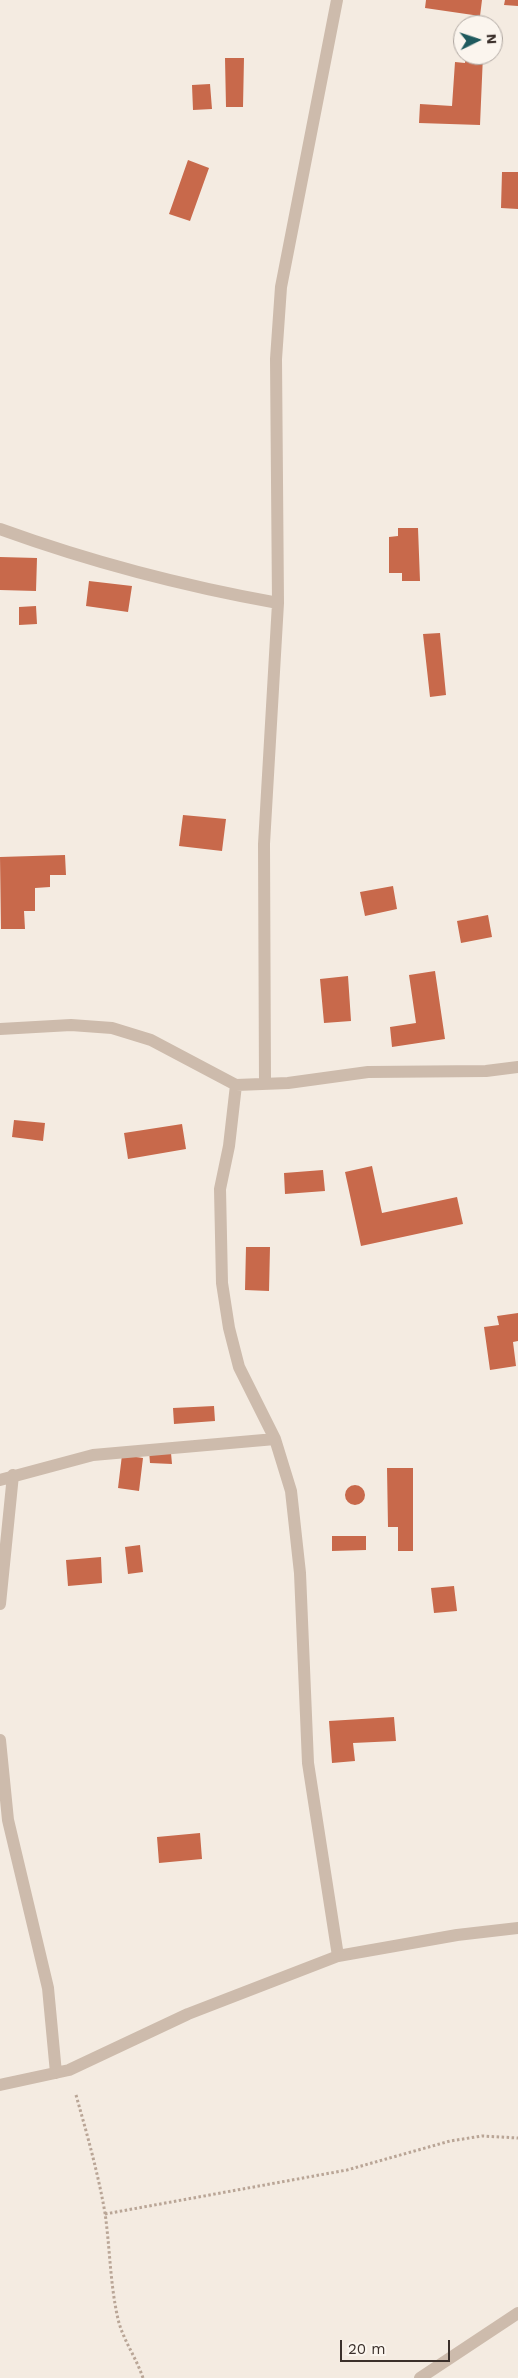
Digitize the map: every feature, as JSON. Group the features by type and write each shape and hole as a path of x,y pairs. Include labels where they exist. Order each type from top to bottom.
{"street":[{"path":"265,1084 264,844 278,603 276,368 281,287 337,0"},
{"path":"0,529 108,566 207,590 278,603"},
{"path":"0,1029 71,1025 112,1028 151,1040 236,1085 265,1084 368,1072 486,1071 518,1067"},
{"path":"236,1085 229,1146 220,1189 222,1282 229,1328 239,1367 275,1439 292,1500 300,1573 308,1763 338,1956"},
{"path":"0,1480 93,1455 275,1439"},
{"path":"0,1604 14,1475"},
{"path":"0,1740 8,1820 48,1988 63,2071"},
{"path":"0,2085 63,2071 188,2014 338,1956 457,1935 518,1928"},
{"path":"420,2378 518,2313"}],"path":[{"path":"63,2071 96,2168 105,2214 111,2280 118,2319 125,2341 143,2378"},
{"path":"105,2214 347,2170 450,2141 482,2136 518,2138"}],"building":[{"path":"426,0 482,0 480,15 425,8"},
{"path":"505,0 518,0 518,6 504,5"},
{"path":"225,58 244,58 243,107 226,107"},
{"path":"455,65 483,65 480,125 419,123 420,104 452,106"},
{"path":"210,84 212,109 193,110 192,85"},
{"path":"188,160 209,168 190,221 169,214"},
{"path":"502,172 518,172 518,209 501,208"},
{"path":"398,528 418,528 420,581 402,581 402,573 389,573 389,537 398,536"},
{"path":"0,557 37,558 36,591 0,590"},
{"path":"89,581 132,586 128,612 86,606"},
{"path":"36,606 37,624 19,625 19,607"},
{"path":"440,633 446,695 430,697 423,634"},
{"path":"183,815 226,819 222,851 179,846"},
{"path":"65,855 66,875 50,875 50,887 35,888 35,911 24,911 25,929 1,929 0,857"},
{"path":"393,886 397,909 365,916 360,892"},
{"path":"488,915 492,937 461,943 457,921"},
{"path":"435,971 445,1039 392,1047 390,1027 416,1023 409,975"},
{"path":"348,976 351,1021 324,1023 320,979"},
{"path":"14,1120 45,1123 43,1141 12,1137"},
{"path":"182,1124 186,1149 128,1159 124,1133"},
{"path":"372,1166 382,1213 457,1197 463,1224 361,1246 345,1172"},
{"path":"323,1170 325,1191 285,1194 284,1173"},
{"path":"246,1247 270,1247 269,1291 245,1290"},
{"path":"518,1313 518,1341 513,1342 516,1366 490,1370 484,1327 499,1325 497,1316"},
{"path":"214,1406 215,1421 174,1424 173,1408"},
{"path":"149,1451 171,1453 172,1464 150,1463"},
{"path":"122,1455 143,1458 139,1491 118,1488"},
{"path":"387,1468 413,1468 413,1551 398,1551 398,1527 388,1527"},
{"path":"351,1485 359,1485 365,1491 365,1499 359,1505 351,1505 345,1499 345,1491"},
{"path":"332,1536 366,1536 366,1550 332,1551"},
{"path":"140,1545 143,1572 128,1574 125,1547"},
{"path":"101,1557 102,1583 68,1586 66,1560"},
{"path":"454,1586 457,1611 434,1613 431,1588"},
{"path":"394,1717 396,1741 353,1743 355,1761 332,1763 329,1721"},
{"path":"200,1833 202,1859 159,1863 157,1837"}]}
